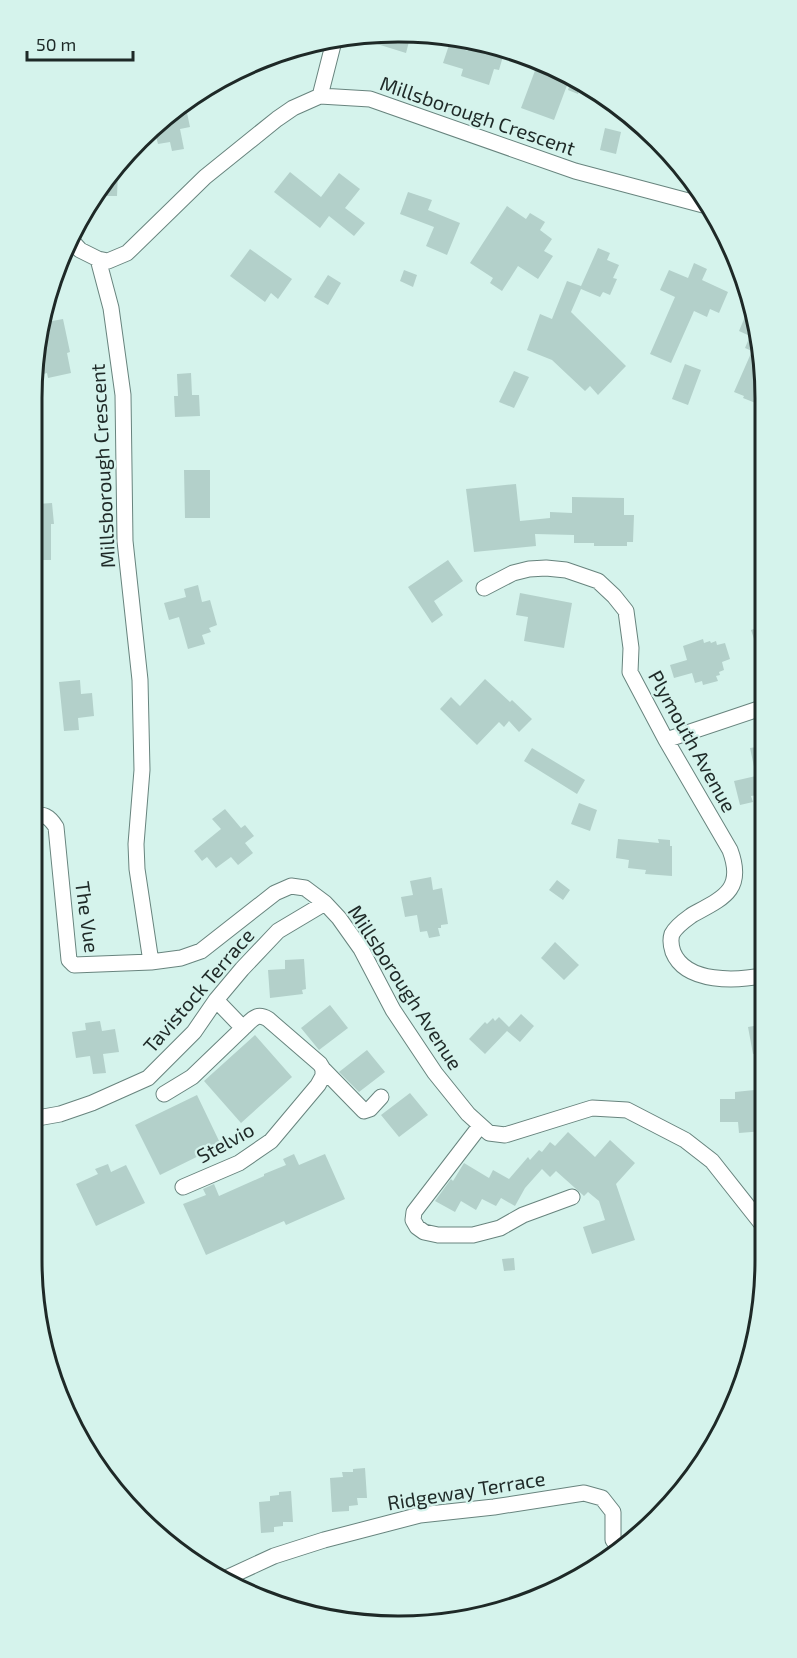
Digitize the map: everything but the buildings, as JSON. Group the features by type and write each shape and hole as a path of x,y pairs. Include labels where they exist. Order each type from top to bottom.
{"street":[{"path":"320,96 332,48"},
{"name":"Millsborough Crescent","path":"151,962 137,869 136,844 142,770 140,680 125,541 123,395 111,308 98,259 108,261 127,253 205,177 293,108 320,96 370,99 575,171 697,203"},
{"path":"77,246 98,259"},
{"name":"Plymouth Avenue","path":"484,588 513,573 529,569 566,570 598,581 626,611 631,648 630,672 666,740 730,850 736,865 735,880 729,891 720,900 687,918 678,926 672,935 671,944 675,956 694,972 710,978 755,977"},
{"path":"666,740 755,709"},
{"name":"The Vue","path":"42,814 56,827 69,960 79,966 151,962"},
{"name":"Millsborough Avenue","path":"151,962 182,958 201,951 275,893 291,886 305,888 325,903 339,918 361,948 393,1010 435,1073 480,1126"},
{"name":"Tavistock Terrace","path":"42,1117 60,1114 92,1103 148,1078 194,1032 216,1000 278,931 325,903"},
{"path":"216,1000 243,1028"},
{"path":"164,1094 192,1077 243,1028 257,1016 261,1016 268,1019 320,1064 364,1111 370,1110 381,1097"},
{"name":"Stelvio","path":"183,1187 239,1163 271,1141 318,1085 323,1076 323,1069"},
{"path":"572,1197 523,1215 500,1228 473,1235 438,1235 424,1232 413,1220 414,1212 480,1126 489,1133 505,1135 592,1107 627,1110 685,1140 712,1161 755,1215"},
{"name":"Ridgeway Terrace","path":"233,1575 274,1556 314,1543 420,1515 494,1507 584,1493 602,1498 613,1512 613,1540 615,1542"}]}
